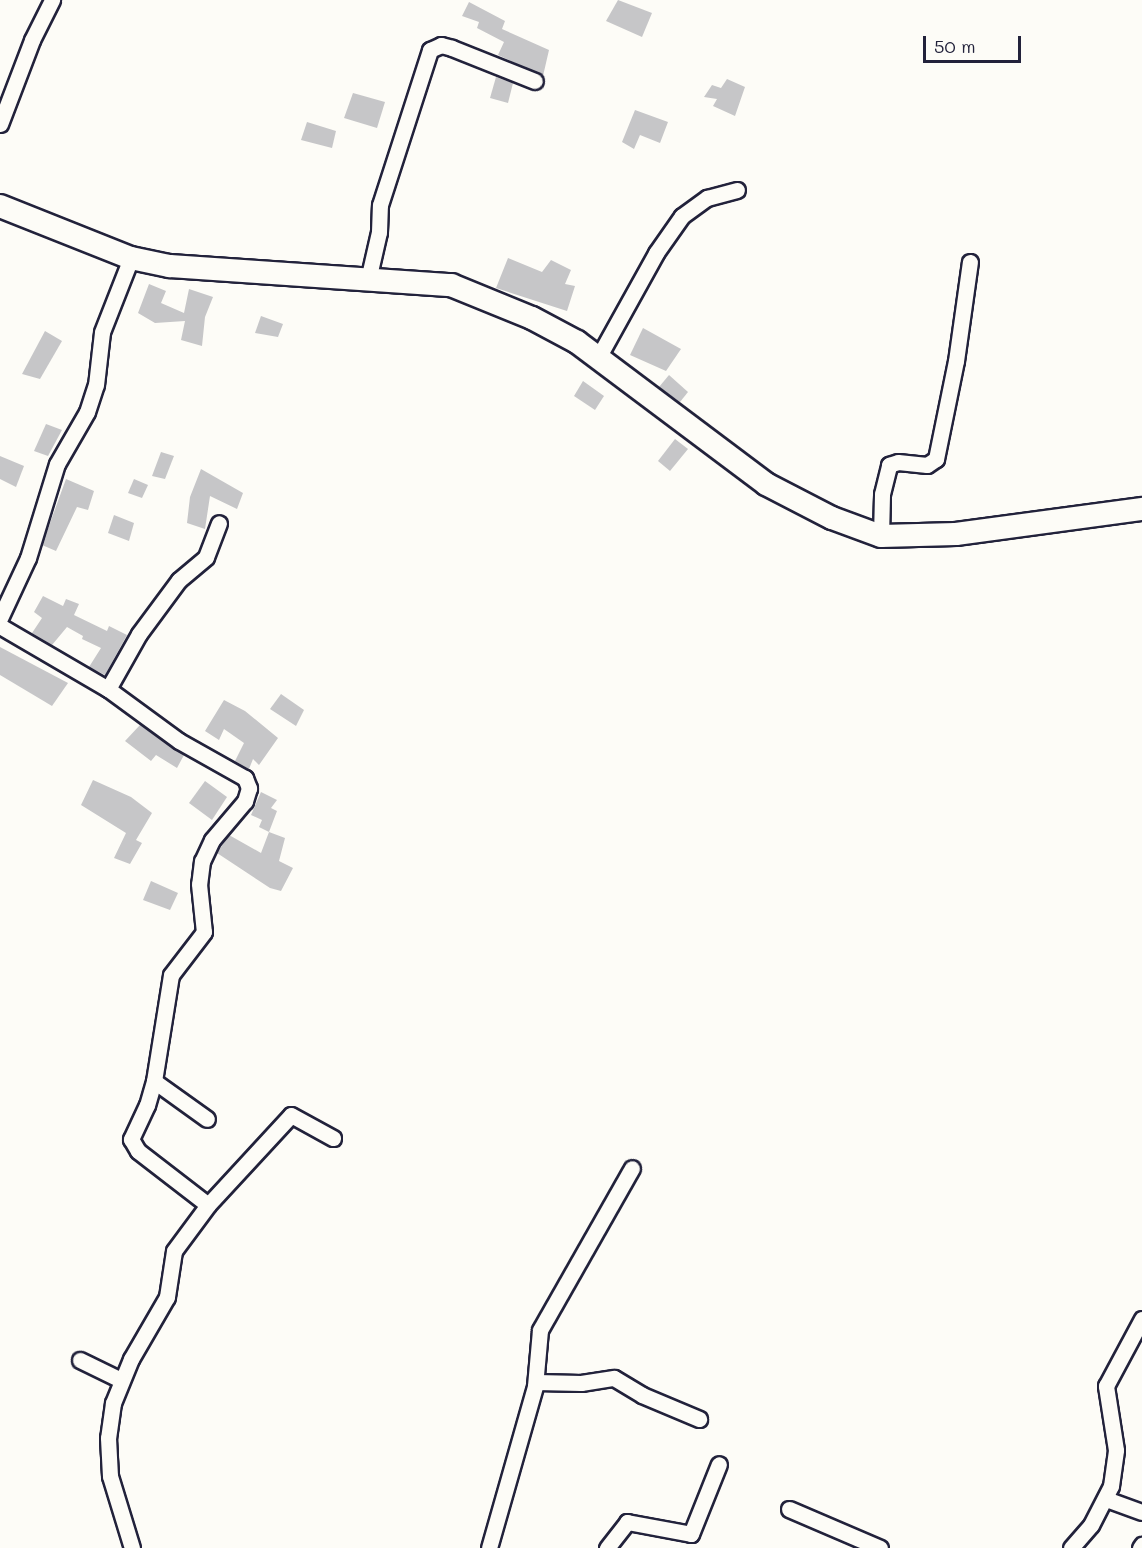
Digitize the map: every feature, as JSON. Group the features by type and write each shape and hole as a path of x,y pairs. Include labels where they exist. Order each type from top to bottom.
{"street":[{"path":"0,124 32,40 52,0"},
{"path":"368,280 379,232 380,206 430,50 441,45 452,48 535,81"},
{"path":"599,356 657,253 682,216 707,198 737,190"},
{"path":"0,206 131,258 208,271 451,285 532,318 599,356 712,447 766,484 832,518 881,536 956,534 1142,509"},
{"path":"0,618 28,558 53,473 87,412 96,385 102,332 131,258"},
{"path":"881,536 882,494 889,465 898,462 927,465 936,459 956,361 970,262"},
{"path":"108,688 139,634 179,580 206,557 219,523"},
{"path":"0,626 108,688 179,741 244,778 249,788 244,801 213,840 202,861 200,884 204,932 171,975 154,1081 147,1105 132,1132 132,1145 208,1205"},
{"path":"154,1081 207,1119"},
{"path":"132,1548 116,1505 109,1462 111,1414 121,1380 167,1297 174,1251 208,1205 291,1115 333,1138"},
{"path":"489,1548 536,1382 543,1322 577,1270 632,1168"},
{"path":"1071,1548 1091,1525 1106,1499 1117,1462 1106,1386 1142,1320"},
{"path":"80,1359 121,1380"},
{"path":"536,1382 582,1383 614,1378 642,1395 699,1419"},
{"path":"608,1548 627,1522 691,1534 718,1464"},
{"path":"1106,1499 1142,1512"},
{"path":"789,1509 880,1548"}],"building":[{"path":"618,0 652,13 642,37 606,21"},
{"path":"469,2 505,21 502,29 549,50 543,76 498,55 504,42 477,28 479,22 462,16"},
{"path":"496,77 513,83 508,103 490,98"},
{"path":"727,79 745,87 735,116 713,106 717,99 704,97 712,85 721,88"},
{"path":"353,93 385,102 377,128 344,118"},
{"path":"635,110 668,122 660,143 640,135 634,149 622,142"},
{"path":"307,122 336,131 332,148 301,140"},
{"path":"508,258 542,272 551,260 571,270 565,284 575,286 567,311 496,288"},
{"path":"149,284 166,291 161,303 184,313 189,289 213,297 205,317 202,346 181,340 185,321 155,323 138,313"},
{"path":"261,316 283,324 278,337 255,333"},
{"path":"643,328 681,349 666,371 630,355"},
{"path":"45,331 62,341 40,379 22,374"},
{"path":"669,375 688,392 680,402 659,387"},
{"path":"583,381 604,396 595,410 574,396"},
{"path":"46,424 62,430 48,456 34,451"},
{"path":"675,439 688,449 670,471 658,461"},
{"path":"161,452 174,456 165,479 152,476"},
{"path":"0,456 24,466 16,487 0,479"},
{"path":"201,469 243,493 237,509 210,496 205,529 187,523 190,497"},
{"path":"66,479 94,491 88,510 77,507 56,551 42,545"},
{"path":"134,479 148,485 142,498 128,493"},
{"path":"114,515 134,523 129,541 108,533"},
{"path":"43,596 63,606 66,599 79,604 74,615 107,631 109,626 127,635 105,675 89,667 101,648 82,639 83,636 67,627 52,645 32,633 42,618 34,612"},
{"path":"0,647 68,683 52,706 0,675"},
{"path":"281,694 304,710 296,726 270,709"},
{"path":"224,700 245,711 278,738 259,765 253,759 249,769 235,761 244,743 224,729 219,740 205,731"},
{"path":"140,725 184,755 177,768 156,755 151,761 125,741"},
{"path":"93,780 131,797 152,813 136,840 142,843 130,864 114,858 126,833 81,805"},
{"path":"205,781 227,797 212,820 189,803"},
{"path":"261,792 277,800 271,808 277,811 269,832 259,827 262,820 251,815"},
{"path":"269,832 285,838 279,861 293,868 281,891 270,888 217,853 229,835 261,853"},
{"path":"151,881 178,893 170,910 143,900"}]}
